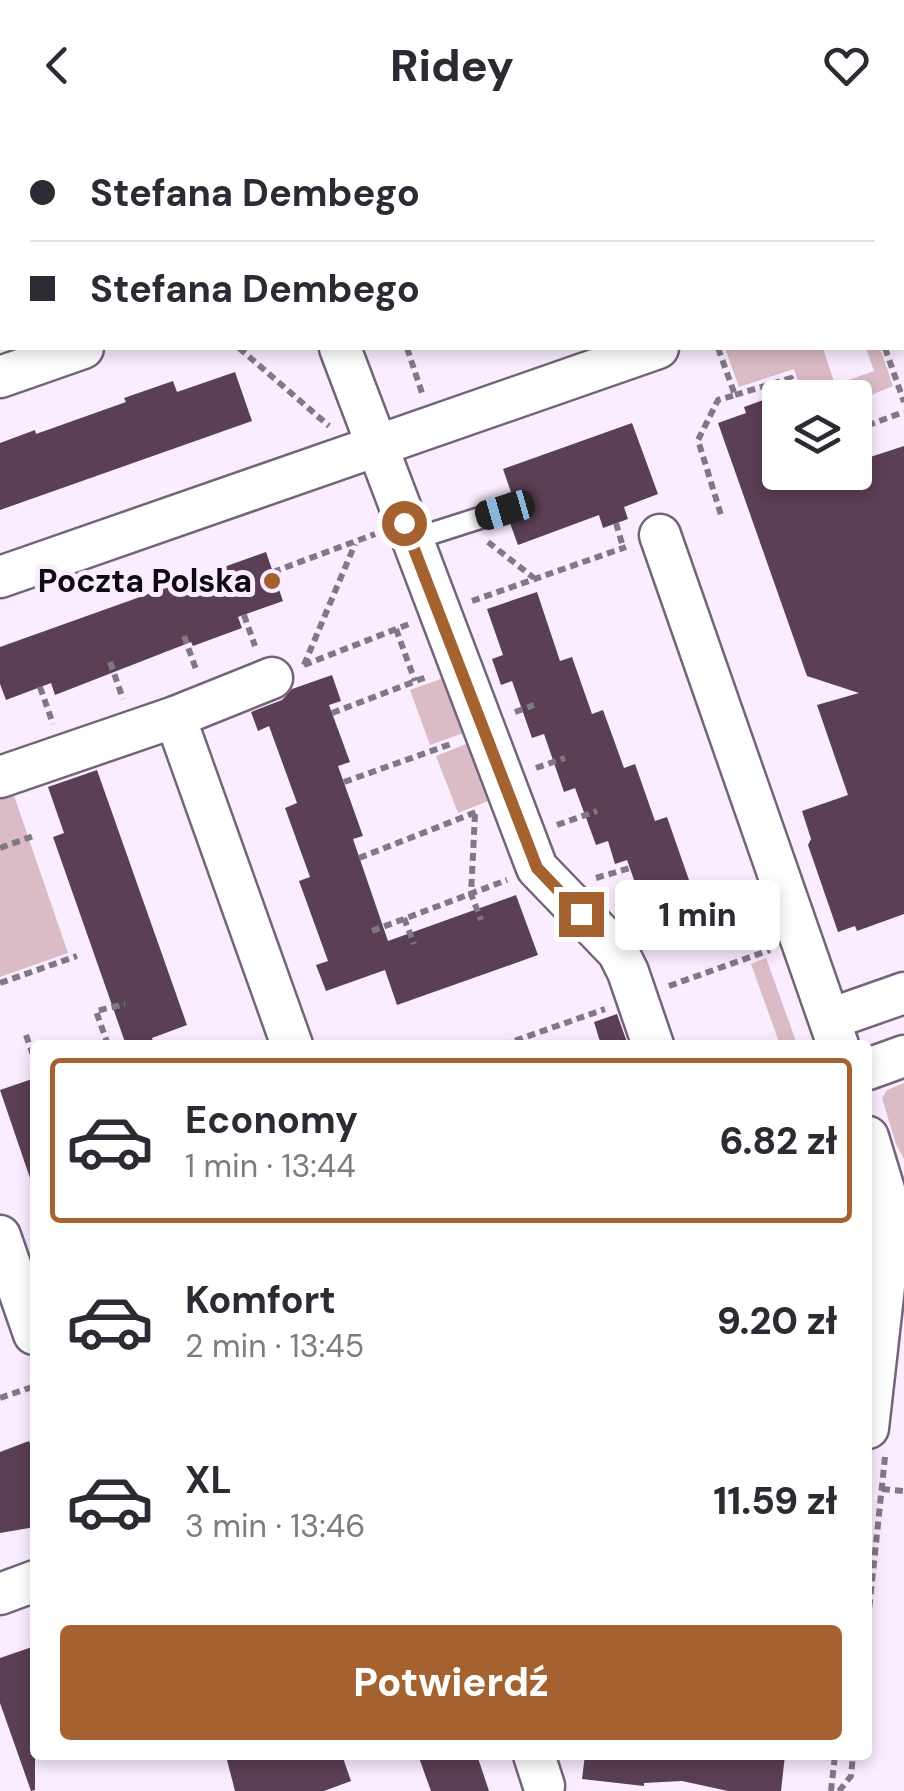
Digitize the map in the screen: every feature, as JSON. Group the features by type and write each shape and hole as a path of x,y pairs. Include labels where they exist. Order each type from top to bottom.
{"street":[{"path":"341,350 367,450 408,531 484,733 492,806 537,868 618,952 651,1040"},
{"path":"0,577 652,350"},
{"path":"0,377 62,351"},
{"path":"642,542 834,1032 904,993"},
{"path":"0,776 175,716 288,672"},
{"path":"175,716 290,1040"},
{"path":"872,1067 904,1056"},
{"path":"872,1150 892,1216 872,1393"},
{"path":"0,1236 30,1320"},
{"path":"0,1346 30,1336"},
{"path":"0,1594 30,1583"}],"lane":[{"path":"408,531 464,522 505,510"}],"path":[{"path":"242,350 367,450"},
{"path":"408,350 433,426"},
{"path":"719,350 735,396"},
{"path":"885,350 904,402"},
{"path":"721,516 698,440 718,400 762,387"},
{"path":"872,424 904,412"},
{"path":"464,522 534,578"},
{"path":"616,524 642,542"},
{"path":"273,572 355,542 408,531"},
{"path":"288,672 355,542"},
{"path":"396,629 415,681"},
{"path":"332,713 459,665"},
{"path":"344,782 484,733"},
{"path":"359,858 492,806"},
{"path":"480,920 471,894 492,806"},
{"path":"0,848 36,835"},
{"path":"372,931 537,868"},
{"path":"404,918 414,944"},
{"path":"522,1040 781,946"},
{"path":"0,983 77,956"},
{"path":"106,1040 96,1011 124,1004"},
{"path":"26,1035 30,1047"},
{"path":"0,1398 30,1388"},
{"path":"882,1489 904,1491"},
{"path":"831,1791 834,1760"},
{"path":"839,1791 851,1776 853,1760"}],"shaded area":[{"path":"726,350 824,350 833,380 798,380 794,369 739,387"},
{"path":"867,350 881,350 893,386 872,395 872,380 849,380 874,371"},
{"path":"449,676 469,731 430,745 410,690"},
{"path":"474,741 496,798 458,813 436,756"},
{"path":"10,784 68,953 0,977 0,789"},
{"path":"766,958 796,1040 778,1040 751,964"},
{"path":"904,1083 904,1159 882,1098 887,1090"}],"building":[{"path":"235,372 252,421 0,510 0,443 126,402 124,398 173,381 177,392"},
{"path":"762,400 762,490 872,490 872,456 904,446 904,914 857,931 855,926 838,932 808,845 811,839 802,811 848,795 817,705 859,693 807,676 718,423 746,413 744,407"},
{"path":"632,423 658,494 624,507 628,519 603,528 599,515 518,545 510,523 518,514 518,505 509,497 500,496 511,492 503,469"},
{"path":"266,552 283,601 238,617 242,628 193,646 191,642 55,695 51,683 6,700 0,684 0,647"},
{"path":"537,592 560,661 572,657 592,714 603,710 624,768 635,764 655,821 667,817 696,900 647,917 627,860 615,864 608,841 596,845 575,788 564,792 544,734 532,738 512,681 501,685 492,659 503,655 487,609"},
{"path":"332,675 341,701 329,705 350,762 338,766 363,836 353,839 388,941 516,895 538,955 397,1005 385,970 326,991 316,965 328,961 299,881 310,877 285,808 297,803 269,726 258,731 251,712 282,700 292,689"},
{"path":"97,770 187,1025 153,1040 124,1040 53,837 64,833 48,787"},
{"path":"617,1014 626,1040 599,1040 594,1022"},
{"path":"30,1080 30,1178 0,1090"},
{"path":"30,1444 30,1528 0,1533 0,1452"},
{"path":"30,1648 30,1760 35,1760 35,1790 31,1791 0,1703 0,1658"},
{"path":"227,1760 344,1760 351,1781 324,1791 235,1791"},
{"path":"420,1760 479,1760 489,1791 431,1791"},
{"path":"584,1760 784,1760 781,1791 728,1791 682,1781 644,1786 582,1779"}],"place":[{"name":"Poczta Polska","path":"272,581"}],"route":[{"path":"404,523 537,868 581,914"}]}
